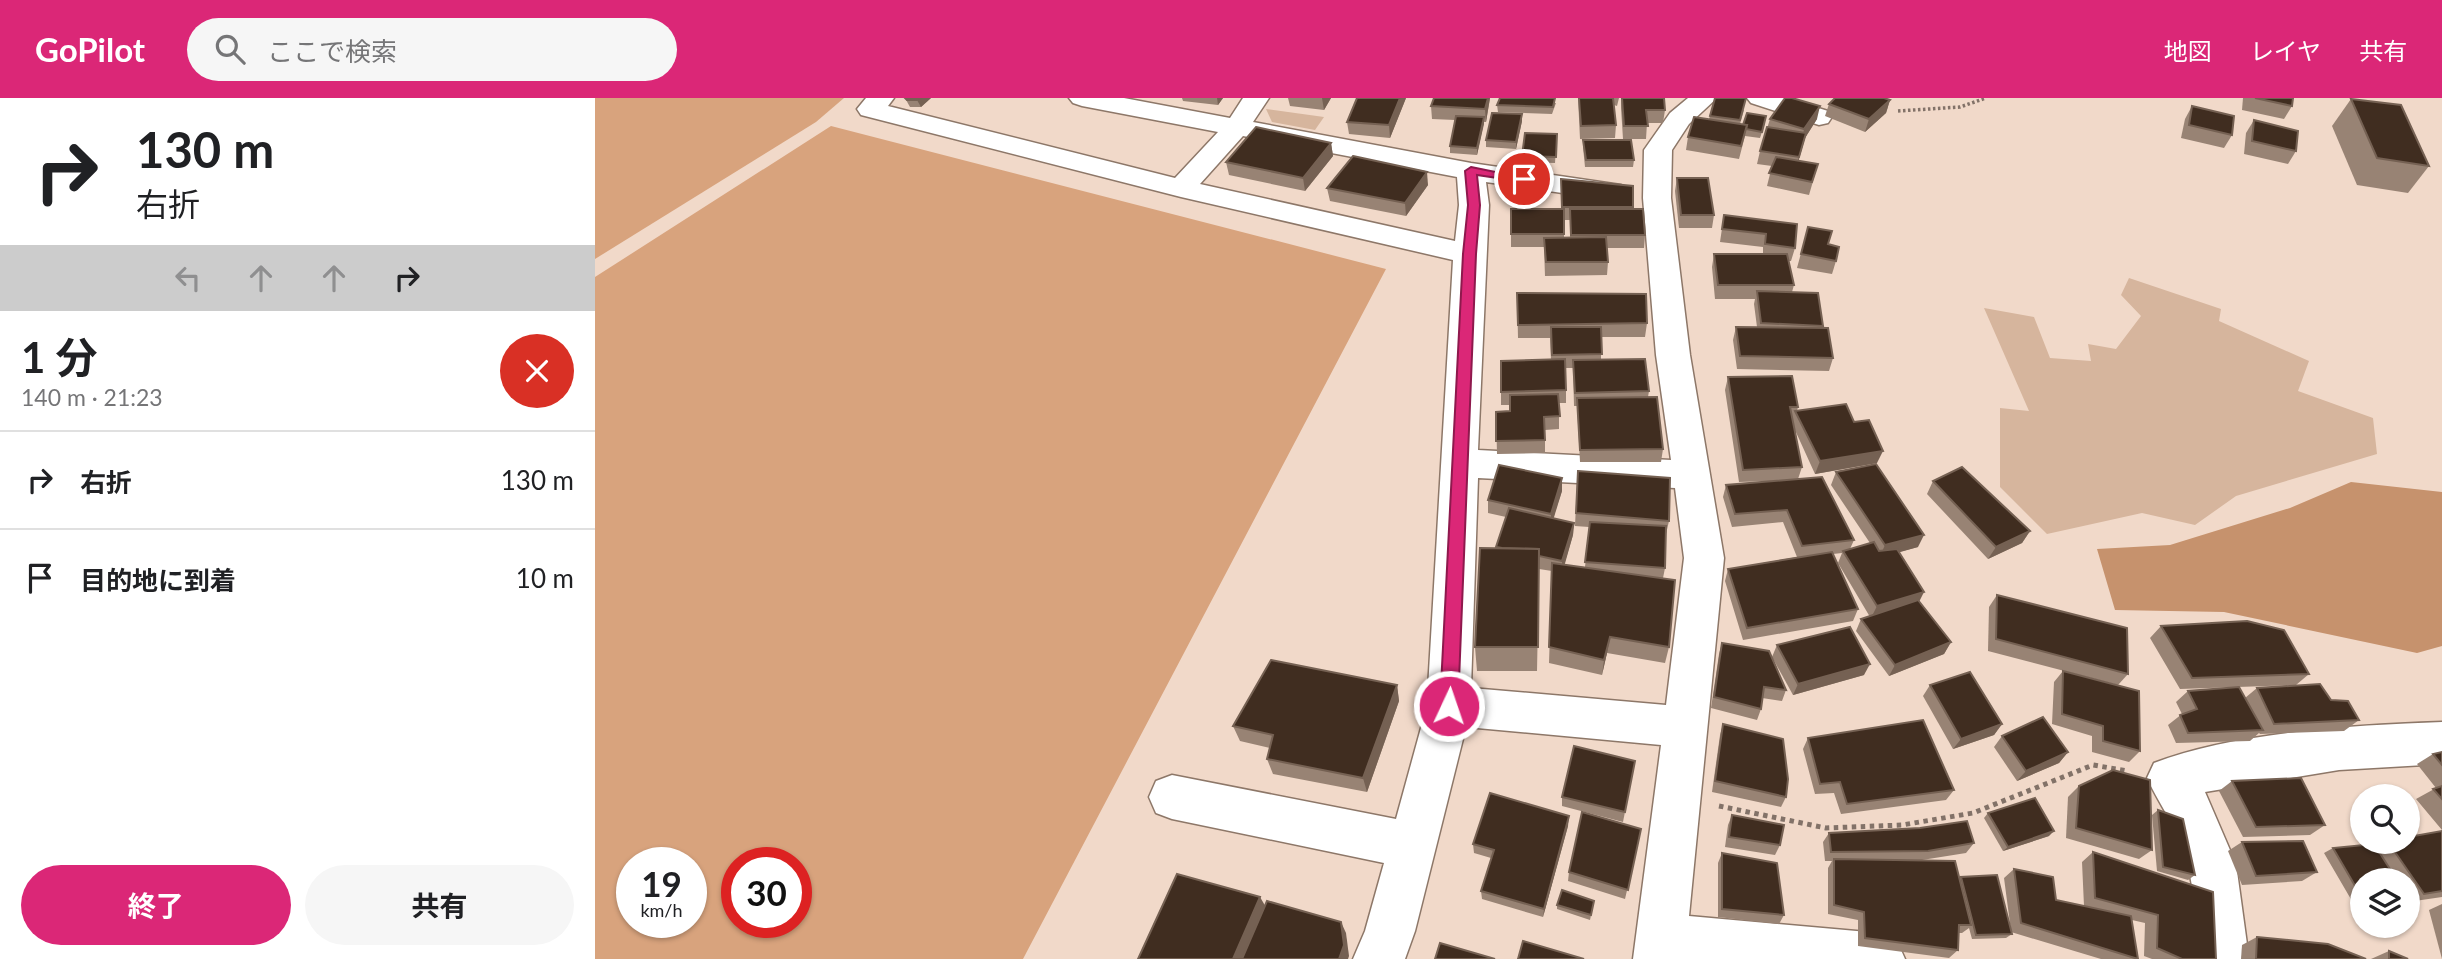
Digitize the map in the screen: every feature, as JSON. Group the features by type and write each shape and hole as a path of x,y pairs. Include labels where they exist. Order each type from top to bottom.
{"street":[{"path":"881,98 870,109 1181,188 1469,254"},
{"path":"1181,188 1237,127 1257,98"},
{"path":"1704,98 1679,119 1658,149 1657,198 1673,355 1704,558 1660,949 1879,959"},
{"path":"1760,98 1819,117"},
{"path":"1095,99 1471,171 1657,198"},
{"path":"1379,959 1390,931 1449,706 1469,254 1474,205 1471,171"},
{"path":"1460,463 1691,475"},
{"path":"1449,706 1687,727"},
{"path":"2223,959 2214,864 2195,816 2170,778 2240,762 2316,752 2442,743"},
{"path":"1172,797 1413,846"}],"path":[{"path":"1898,111 1960,107 1986,98"},
{"path":"1678,796 1776,820 1826,828 1902,825 1973,814 2093,765 2170,778"}],"shaded area":[{"path":"595,98 844,98 816,122 595,259"},
{"path":"1266,109 1324,117 1315,130 1272,122"},
{"path":"831,126 1386,269 1023,959 595,959 595,277"},
{"path":"2129,278 2221,309 2219,321 2309,361 2298,391 2373,418 2377,454 2236,496 2195,525 2142,513 2047,534 2000,487 2000,408 2029,411 1984,308 2034,317 2050,358 2091,361 2088,344 2116,349 2141,316 2121,295"},
{"path":"2351,482 2442,492 2442,646 2417,653 2224,612 2115,610 2097,549 2170,545 2290,508"}],"building":[{"path":"1357,98 1400,98 1389,125 1347,122"},
{"path":"1434,98 1488,98 1485,109 1431,106"},
{"path":"1500,98 1555,98 1553,107 1497,105"},
{"path":"1579,98 1613,98 1616,125 1581,126"},
{"path":"1622,98 1664,98 1665,110 1646,110 1648,126 1624,126"},
{"path":"1715,98 1746,98 1740,120 1710,116"},
{"path":"1785,98 1820,106 1804,129 1770,119"},
{"path":"1835,98 1890,100 1869,119 1829,104"},
{"path":"2255,98 2293,98 2292,106"},
{"path":"2351,99 2401,105 2429,166 2377,158"},
{"path":"2192,106 2234,116 2232,135 2189,125"},
{"path":"1492,113 1522,114 1516,142 1486,140"},
{"path":"1747,113 1766,116 1762,132 1746,129 1747,125 1743,125"},
{"path":"1456,116 1484,117 1477,148 1450,146"},
{"path":"1694,117 1747,125 1741,146 1688,137"},
{"path":"2254,120 2298,131 2296,151 2252,141"},
{"path":"1256,127 1331,143 1303,178 1226,162"},
{"path":"1767,127 1806,133 1799,157 1760,151"},
{"path":"1525,133 1557,134 1556,157 1522,156"},
{"path":"1583,140 1631,140 1634,160 1586,160"},
{"path":"1353,156 1427,172 1405,203 1327,188"},
{"path":"1776,157 1818,164 1812,182 1769,173"},
{"path":"1677,178 1708,178 1714,215 1681,215"},
{"path":"1561,179 1633,186 1633,207 1562,207"},
{"path":"1511,209 1564,209 1564,234 1511,234"},
{"path":"1570,209 1643,209 1645,235 1571,235"},
{"path":"1724,215 1797,224 1795,248 1765,244 1766,234 1722,229"},
{"path":"1808,227 1832,231 1828,244 1839,247 1836,261 1801,254"},
{"path":"1606,237 1608,262 1546,262 1544,238"},
{"path":"1714,254 1787,254 1794,285 1718,285"},
{"path":"1757,291 1818,293 1823,326 1761,323"},
{"path":"1517,293 1646,294 1647,323 1518,325"},
{"path":"1551,327 1601,327 1602,354 1552,355"},
{"path":"1736,327 1828,328 1833,358 1740,356"},
{"path":"1565,359 1566,390 1501,392 1501,361"},
{"path":"1645,359 1649,391 1575,393 1573,360"},
{"path":"1792,376 1798,407 1790,407 1802,467 1743,470 1728,377"},
{"path":"1558,394 1560,416 1544,417 1545,440 1496,441 1496,412 1510,411 1510,395"},
{"path":"1657,397 1663,449 1580,450 1577,398"},
{"path":"1846,404 1854,422 1869,420 1883,451 1820,461 1795,411"},
{"path":"1876,464 1924,535 1885,545 1836,472"},
{"path":"1499,465 1562,478 1551,514 1488,500"},
{"path":"1962,467 2030,531 1996,547 1933,481"},
{"path":"1578,471 1670,478 1669,521 1576,513"},
{"path":"1822,477 1854,540 1802,546 1787,510 1735,514 1726,485"},
{"path":"1509,508 1574,523 1562,561 1539,556 1539,549 1496,547"},
{"path":"1590,522 1666,526 1665,568 1585,562"},
{"path":"1874,542 1879,551 1897,549 1924,592 1877,606 1843,551"},
{"path":"1480,548 1539,549 1538,647 1475,647"},
{"path":"1832,552 1858,609 1747,628 1728,569"},
{"path":"1552,563 1675,580 1669,647 1610,637 1604,660 1549,647"},
{"path":"1997,595 2127,628 2128,674 1996,639"},
{"path":"1918,600 1951,642 1895,665 1861,619"},
{"path":"2247,621 2284,630 2309,674 2192,678 2161,626"},
{"path":"1850,627 1870,664 1798,684 1777,645"},
{"path":"1722,643 1769,651 1786,690 1764,687 1761,709 1714,697"},
{"path":"1271,660 1397,685 1363,778 1267,759 1273,735 1233,726"},
{"path":"2063,671 2139,691 2140,751 2103,741 2103,726 2062,714"},
{"path":"1970,672 2002,724 1961,739 1930,685"},
{"path":"2320,684 2331,700 2348,701 2359,720 2274,724 2257,688"},
{"path":"2239,687 2263,730 2188,733 2180,715 2197,709 2188,691"},
{"path":"2043,717 2068,752 2026,771 2002,736"},
{"path":"1923,720 1954,790 1847,804 1840,782 1820,784 1808,738"},
{"path":"1723,724 1783,739 1788,779 1786,797 1715,781"},
{"path":"1574,746 1635,761 1625,812 1562,797"},
{"path":"2442,752 2442,765 2433,754"},
{"path":"2113,770 2150,780 2152,850 2076,828 2079,786"},
{"path":"2301,778 2325,825 2256,827 2232,781"},
{"path":"2442,786 2442,799 2433,789"},
{"path":"1490,793 1569,816 1544,909 1481,891 1494,850 1473,844"},
{"path":"2035,798 2054,831 2008,847 1988,813"},
{"path":"2158,810 2183,819 2195,875 2163,867"},
{"path":"1582,812 1641,829 1628,890 1569,872"},
{"path":"1732,815 1784,825 1780,845 1729,837"},
{"path":"1967,821 1974,843 1928,851 1831,852 1829,833 1920,828"},
{"path":"2442,831 2442,891 2424,894 2420,888 2420,868 2406,868 2396,854 2420,854 2420,835"},
{"path":"2303,841 2317,872 2256,876 2242,842"},
{"path":"2350,846 2350,854 2380,854 2389,868 2350,868 2350,877 2333,848"},
{"path":"2093,852 2213,892 2216,959 2182,959 2157,948 2158,915 2095,898"},
{"path":"1722,853 1777,863 1784,915 1722,909"},
{"path":"1834,859 1955,861 1971,925 1959,925 1958,950 1865,938 1864,912 1834,905"},
{"path":"2014,869 2053,877 2056,900 2131,916 2138,959 2021,923"},
{"path":"1177,874 1260,897 1233,959 1138,959"},
{"path":"1997,875 2012,934 1976,935 1961,877"},
{"path":"1562,890 1594,901 1591,915 1557,905"},
{"path":"1267,901 1341,922 1344,945 1339,959 1242,959"},
{"path":"2257,937 2328,944 2366,959 2256,959"},
{"path":"1523,941 1584,959 1518,959"},
{"path":"1440,943 1495,959 1435,959"},
{"path":"2389,951 2408,959 2389,959"}],"route":[{"path":"1449,706 1469,254 1474,205 1471,171 1524,179"}]}
